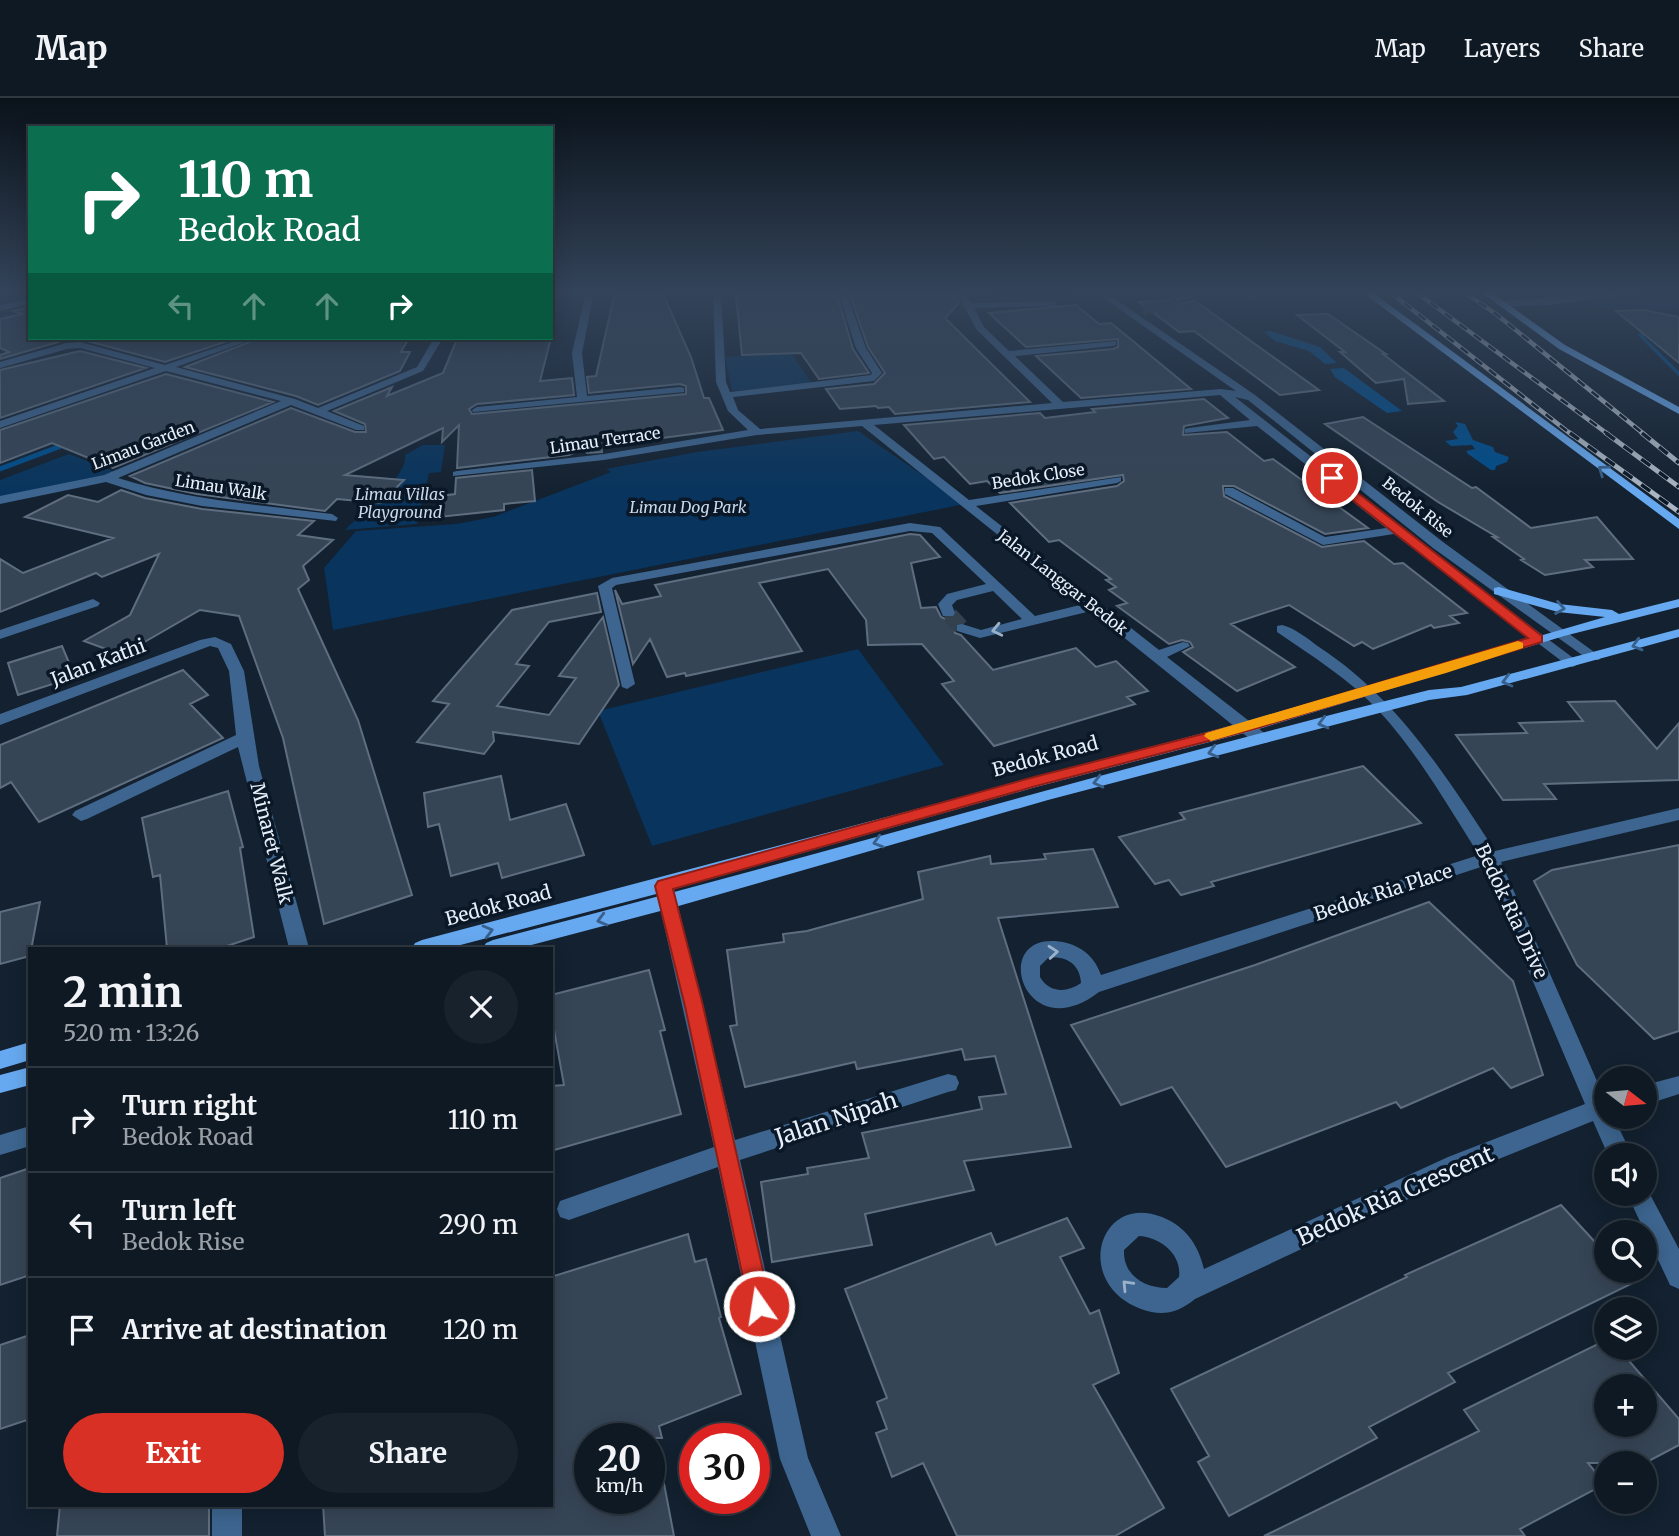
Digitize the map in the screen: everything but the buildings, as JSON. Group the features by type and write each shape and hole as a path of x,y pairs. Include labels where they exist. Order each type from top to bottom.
{"main road":[{"path":"1456,359 1679,526"},
{"path":"1586,359 1679,411"},
{"path":"1657,509 1679,534"},
{"path":"1499,591 1558,608 1623,615"},
{"name":"Bedok Road","path":"496,947 1034,782 1246,727 1538,639 1678,602"},
{"name":"Bedok Road","path":"427,947 666,894 1430,695 1462,692 1679,633"},
{"path":"0,1060 28,1052"},
{"path":"0,1084 28,1077"}],"street":[{"path":"0,365 19,359"},
{"path":"133,359 291,401 360,428"},
{"path":"0,425 192,359"},
{"path":"319,411 414,372 427,359"},
{"path":"577,359 580,394 584,400"},
{"path":"720,359 722,382 733,411 757,432 1221,392 1251,397"},
{"path":"727,395 874,378 877,373 868,359"},
{"path":"1011,359 1061,406"},
{"name":"Bedok Rise","path":"1182,359 1200,376"},
{"name":"Bedok Rise","path":"1198,359 1251,397 1499,591 1594,657"},
{"name":"Bedok Rise","path":"1211,384 1538,639 1573,663"},
{"path":"477,410 680,390"},
{"name":"Limau Garden","path":"0,500 107,478 291,401"},
{"path":"1189,431 1261,422"},
{"name":"Jalan Langgar Bedok","path":"866,424 1261,739"},
{"name":"Limau Terrace","path":"457,474 604,457 757,432"},
{"name":"Limau Walk","path":"107,478 150,492 202,502 332,518"},
{"name":"Bedok Close","path":"965,504 1117,479"},
{"name":"Bedok Rise","path":"1229,491 1323,541 1397,530"},
{"path":"627,684 605,586 612,582 910,527 936,530 1033,622"},
{"path":"948,612 946,604 952,597 996,586"},
{"path":"0,635 93,603"},
{"path":"962,628 981,634 1094,606"},
{"name":"Bedok Ria Drive","path":"1282,629 1332,662 1384,707 1436,773 1490,858 1594,1089"},
{"name":"Jalan Kathi","path":"0,720 210,641"},
{"name":"Minaret Walk","path":"210,641 220,642 228,650 237,674 244,737 299,947"},
{"path":"1156,656 1183,646"},
{"path":"81,815 244,737"},
{"name":"Bedok Ria Place","path":"1092,986 1490,858 1679,814"},
{"path":"666,894 694,1006 794,1459 826,1536"},
{"name":"Jalan Nipah","path":"569,1209 725,1154 948,1083"},
{"path":"1657,1091 1679,1085"},
{"name":"Bedok Ria Crescent","path":"1186,1290 1455,1165 1594,1110"},
{"path":"0,1145 28,1137"},
{"path":"1645,1206 1679,1276"},
{"path":"227,1507 227,1536"}],"green space":[{"path":"725,359 795,359 812,384 732,391"},
{"name":"Limau Dog Park","path":"858,431 965,504 333,630 324,568 356,531 456,524 493,517 611,472 606,469 697,452"},
{"name":"Limau Villas Playground","path":"423,445 445,445 441,472 429,473 417,524 345,530 391,484 404,463 405,455"},
{"path":"69,454 116,472 0,499 0,480"},
{"path":"858,649 944,765 652,846 598,711"}],"shaded area":[{"path":"1319,359 1333,359 1337,363 1325,364"},
{"path":"1344,368 1402,411 1387,413 1335,377 1330,369"},
{"path":"1455,422 1465,424 1473,440 1493,447 1495,452 1509,457 1507,462 1491,470 1468,454 1466,451 1475,449 1472,445 1451,446 1445,441 1458,439 1453,432 1458,426"}],"waterway":[{"path":"1664,359 1679,374"},
{"path":"0,469 69,443"}],"tunnel":[{"path":"950,615 962,628"}],"railway":[{"path":"1475,359 1572,435"},
{"path":"1507,359 1609,435"},
{"path":"1552,359 1645,435"},
{"path":"1570,433 1679,512"},
{"path":"1606,433 1679,487"},
{"path":"1642,433 1679,463"}],"slow traffic":[{"path":"1211,736 1408,680 1518,645"}],"route":[{"path":"759,1306 694,1006 664,886 1034,782 1246,727 1538,639 1332,478"}]}
